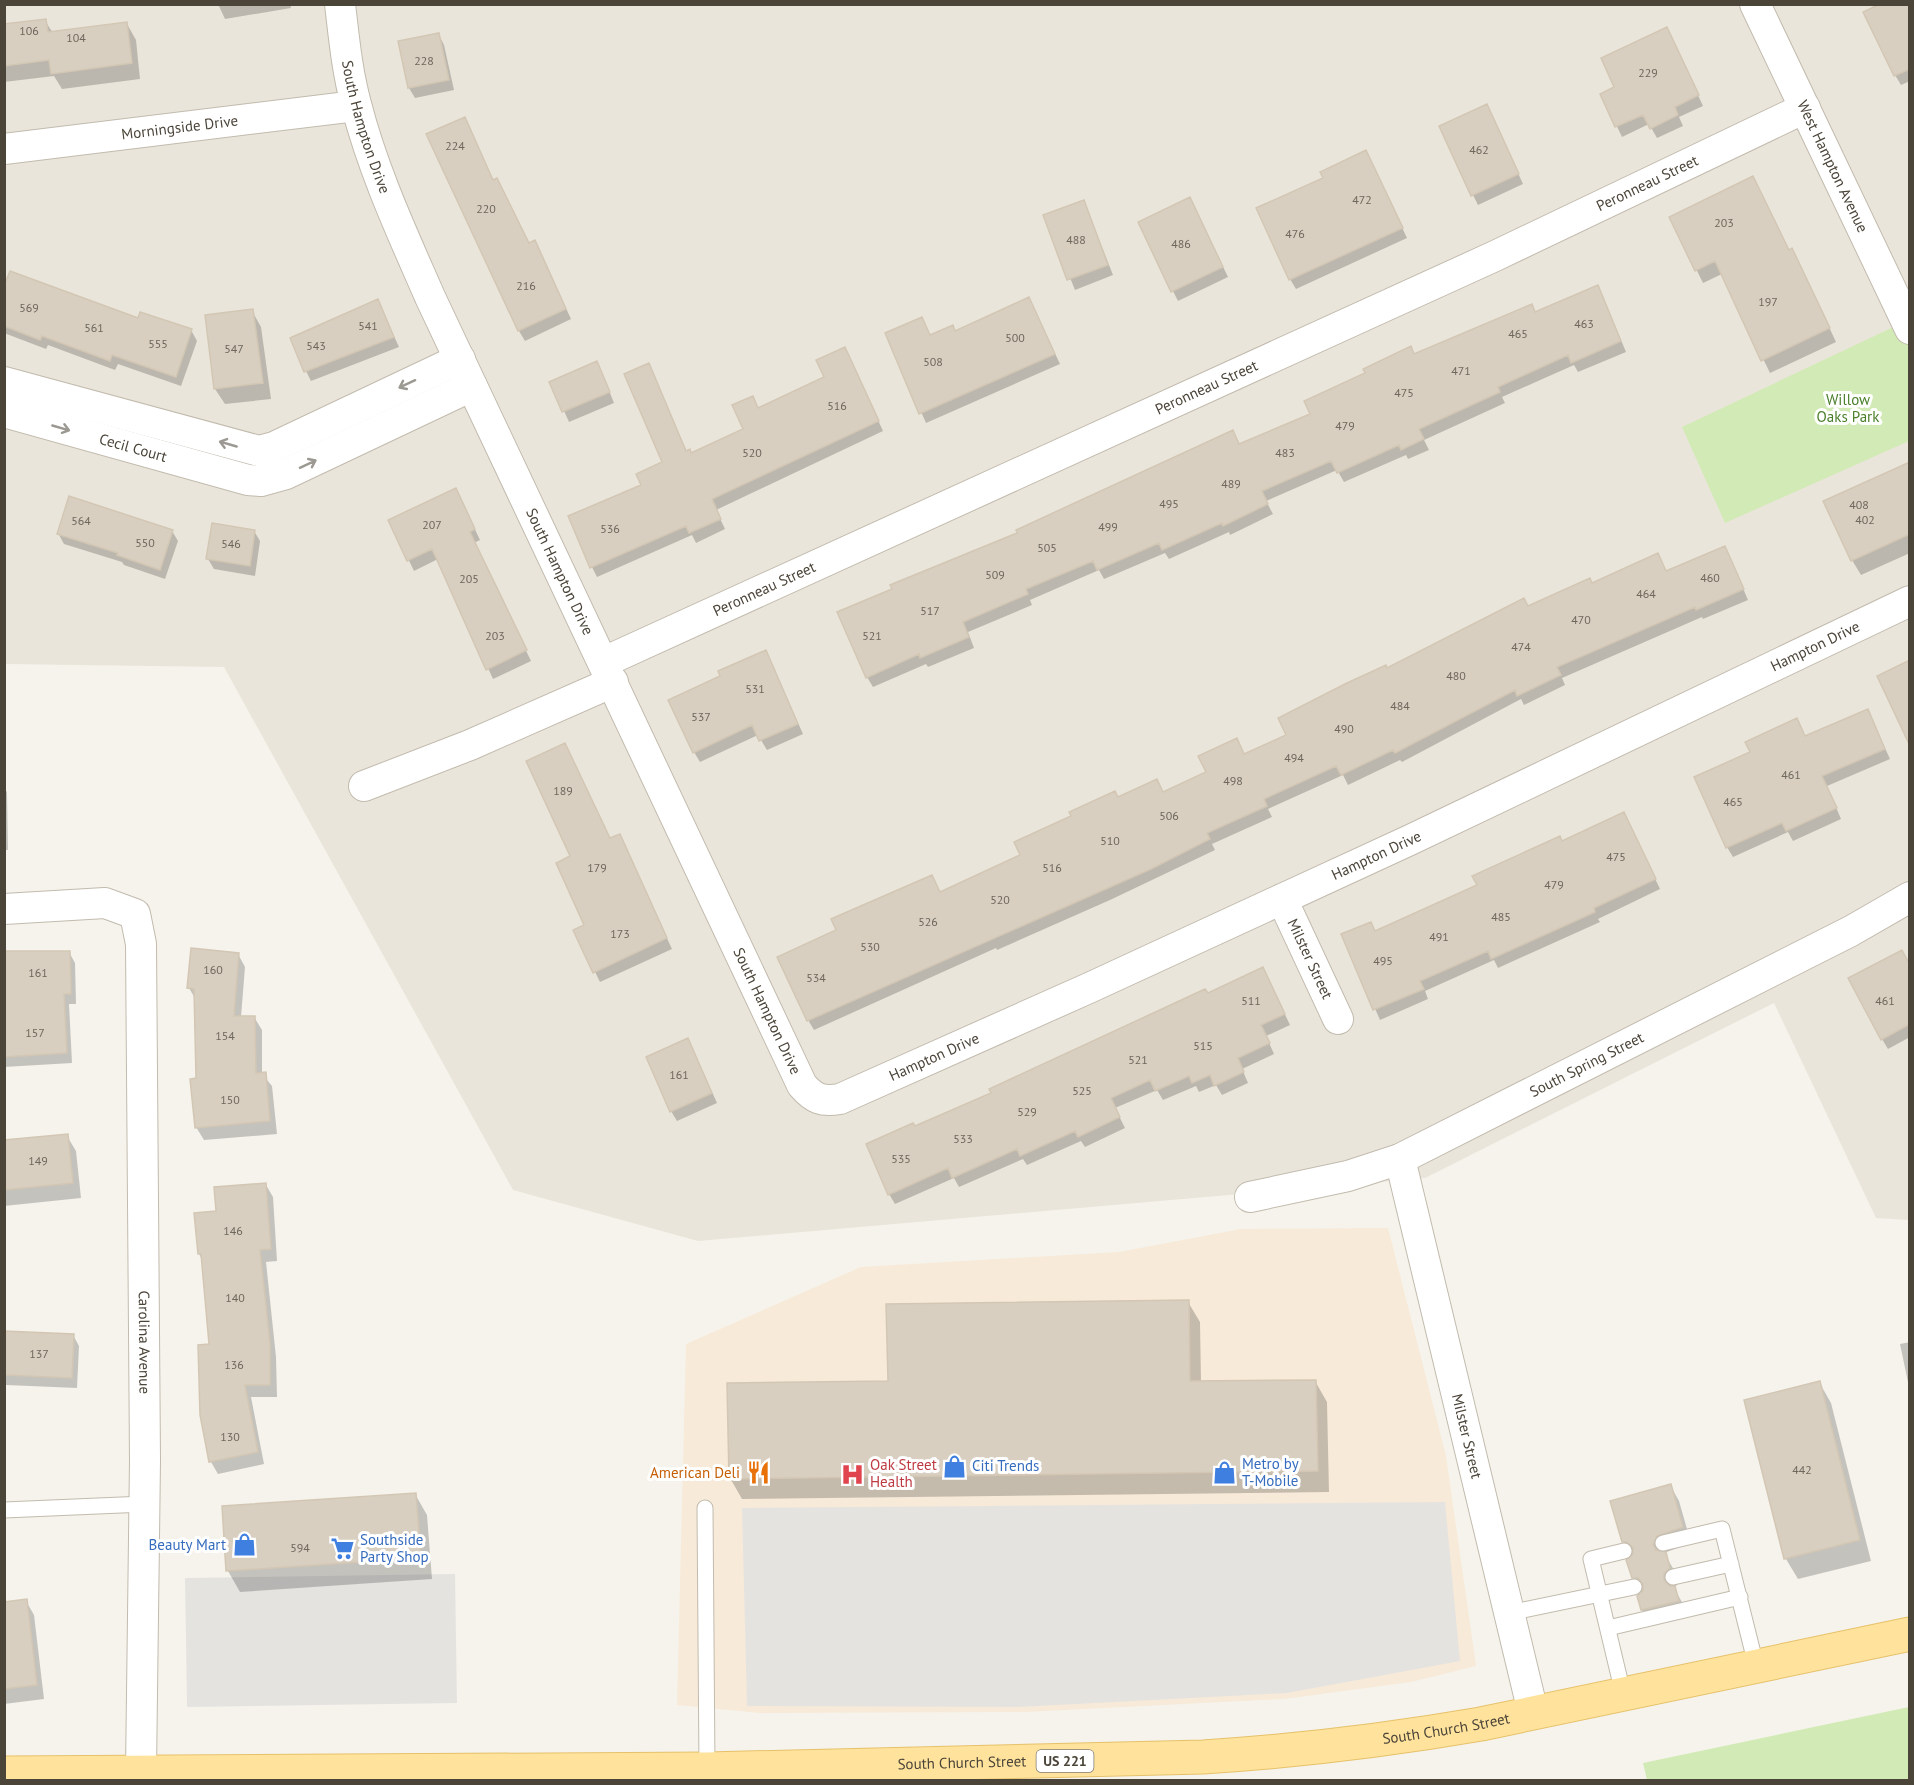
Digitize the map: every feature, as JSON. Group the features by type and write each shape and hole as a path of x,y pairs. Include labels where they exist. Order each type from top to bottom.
{"main road":[{"name":"South Church Street","path":"4,1773 209,1770 707,1769 1203,1758 1273,1753 1412,1736 1910,1634"}],"street":[{"name":"South Hampton Drive","path":"340,4 345,56 356,106 402,234 802,1085 812,1096 826,1101 840,1099"},
{"name":"West Hampton Avenue","path":"1755,4 1910,329"},
{"name":"Morningside Drive","path":"4,149 356,106"},
{"name":"Peronneau Street","path":"363,786 470,745 609,672 1805,108"},
{"path":"261,481 259,451 273,447 460,359"},
{"name":"Cecil Court","path":"4,382 259,451"},
{"name":"Cecil Court","path":"4,412 248,480 261,481 286,474 472,386"},
{"name":"Hampton Drive","path":"840,1099 1282,899 1910,601"},
{"name":"South Spring Street","path":"1250,1197 1348,1176 1400,1159 1841,937 1910,897"},
{"name":"Milster Street","path":"1282,899 1338,1019"},
{"name":"Carolina Avenue","path":"4,909 105,903 135,914 141,944 145,1504 141,1772"},
{"name":"Milster Street","path":"1400,1159 1533,1712"}],"lane":[{"path":"4,1510 145,1504"},
{"path":"705,1508 707,1769"},
{"path":"1663,1543 1722,1529 1756,1665"},
{"path":"1623,1693 1591,1559 1624,1551"},
{"path":"1673,1578 1731,1564"},
{"path":"1509,1612 1634,1587"},
{"path":"1608,1628 1740,1597"}],"shaded area":[{"path":"5,5 1909,5 1909,1220 1876,1218 1774,1003 1425,1178 698,1241 513,1190 224,667 5,664"},
{"path":"1388,1228 1446,1456 1476,1666 1411,1682 1284,1699 1025,1712 760,1713 677,1705 686,1344 861,1267 1119,1252 1241,1229"},
{"path":"1445,1502 1460,1661 1287,1693 1018,1707 747,1706 742,1508"},
{"path":"455,1574 457,1703 187,1707 185,1578"}],"green space":[{"name":"Willow Oaks Park","path":"1906,321 1909,329 1909,441 1725,523 1682,427"},
{"path":"1909,1707 1909,1780 1647,1780 1643,1763"}],"building":[{"path":"1880,4 1910,4 1910,69 1894,76 1863,12"},
{"path":"46,19 48,32 127,22 132,63 51,74 49,60 4,66 4,24"},
{"path":"1667,27 1699,95 1675,107 1678,115 1650,129 1643,115 1615,127 1600,94 1614,87 1601,58"},
{"path":"439,33 449,80 408,88 398,41"},
{"path":"1487,104 1519,174 1471,196 1439,126"},
{"path":"465,117 493,180 497,178 529,243 535,240 566,309 518,331 426,134"},
{"path":"1366,150 1403,228 1289,280 1256,208 1323,178 1320,172"},
{"path":"1753,176 1789,250 1792,248 1830,328 1761,361 1715,261 1695,271 1669,217"},
{"path":"1190,197 1223,267 1171,292 1138,222"},
{"path":"1084,200 1108,265 1067,280 1043,215"},
{"path":"10,271 138,318 140,312 192,329 176,377 112,355 110,361 42,336 40,340 4,326 4,286"},
{"path":"1598,285 1621,341 1571,363 1568,355 1498,387 1500,392 1419,429 1424,439 1401,450 1399,445 1337,473 1331,461 1262,491 1268,504 1223,526 1222,523 1162,550 1159,543 1097,570 1093,561 1026,589 1028,594 963,622 969,637 920,658 919,654 866,678 837,612 892,589 890,585 1017,533 1016,530 1233,430 1239,444 1310,414 1304,401 1365,373 1363,369 1411,346 1414,354 1532,304 1535,312"},
{"path":"1029,297 1055,354 919,414 885,333 922,317 930,335 953,325 955,331"},
{"path":"378,299 394,337 304,372 290,338"},
{"path":"253,309 263,383 214,389 205,315"},
{"path":"845,347 879,421 712,499 721,519 689,533 686,526 590,568 568,516 641,485 636,474 662,462 624,374 649,363 686,451 690,449 691,453 743,429 732,405 753,396 758,408 824,377 816,360"},
{"path":"597,361 610,392 562,412 549,382"},
{"path":"1910,462 1910,534 1851,561 1823,501"},
{"path":"456,488 475,529 470,532 527,650 486,670 432,549 407,561 388,520"},
{"path":"69,496 173,530 160,570 117,555 118,553 57,534"},
{"path":"212,523 255,530 250,566 206,559"},
{"path":"1725,546 1744,589 1696,610 1695,607 1557,667 1561,675 1517,696 1515,690 1395,753 1393,750 1341,775 1336,766 1264,799 1267,806 1207,833 1210,839 1151,869 807,1021 777,957 836,930 831,919 932,875 940,892 1020,855 1014,842 1071,816 1069,812 1115,791 1118,797 1157,779 1163,792 1206,772 1198,756 1237,738 1244,754 1286,735 1278,718 1386,665 1387,668 1524,598 1528,606 1590,578 1592,583 1658,553 1666,571"},
{"path":"766,650 798,724 759,741 752,725 693,753 668,700 720,676 718,671"},
{"path":"1910,660 1910,746 1877,676"},
{"path":"1868,709 1885,749 1822,776 1837,808 1786,831 1782,823 1726,848 1694,777 1750,752 1745,742 1797,718 1805,736"},
{"path":"565,743 610,838 620,834 667,938 593,973 573,930 584,925 556,863 570,856 526,761"},
{"path":"1624,812 1656,879 1594,908 1595,912 1491,959 1488,951 1420,981 1424,989 1373,1010 1341,934 1371,922 1375,931 1477,885 1472,876 1560,836 1562,841"},
{"path":"191,948 239,953 234,1016 255,1016 256,1073 266,1072 270,1121 195,1128 190,1079 196,1078 194,989 187,988"},
{"path":"1902,950 1910,965 1910,1024 1881,1040 1848,978"},
{"path":"4,951 70,951 71,994 64,994 67,1053 4,1057"},
{"path":"1263,967 1285,1014 1261,1025 1270,1043 1238,1058 1244,1072 1214,1086 1210,1075 1192,1083 1189,1076 1155,1091 1150,1080 1111,1098 1120,1117 1078,1137 1075,1131 1020,1156 1017,1149 952,1178 948,1168 888,1195 866,1144 913,1123 915,1126 991,1093 989,1089 1205,989 1208,993"},
{"path":"688,1038 712,1093 670,1112 646,1057"},
{"path":"68,1134 73,1183 4,1190 4,1140"},
{"path":"266,1183 271,1249 260,1250 270,1343 270,1385 245,1385 258,1452 209,1462 200,1415 198,1345 209,1344 201,1254 198,1254 194,1213 216,1211 214,1187"},
{"path":"1189,1300 1190,1381 1316,1380 1318,1471 729,1479 727,1383 888,1381 886,1304"},
{"path":"4,1331 74,1334 72,1378 4,1375"},
{"path":"1820,1381 1860,1540 1784,1559 1744,1400"},
{"path":"1671,1484 1683,1527 1657,1536 1653,1545 1656,1550 1666,1552 1670,1568 1664,1574 1664,1580 1670,1586 1675,1586 1679,1601 1641,1610 1637,1596 1643,1591 1643,1584 1638,1578 1632,1578 1626,1560 1633,1554 1633,1548 1627,1542 1622,1542 1610,1501"},
{"path":"416,1493 421,1558 226,1571 222,1506"},
{"path":"27,1599 37,1685 4,1689 4,1602"}],"place":[{"name":"Citi Trends","path":"954,1466"},
{"name":"American Deli","path":"758,1473"},
{"name":"Metro by T-Mobile","path":"1224,1473"},
{"name":"Oak Street Health","path":"852,1474"},
{"name":"Beauty Mart","path":"244,1545"},
{"name":"Southside Party Shop","path":"342,1549"}]}
